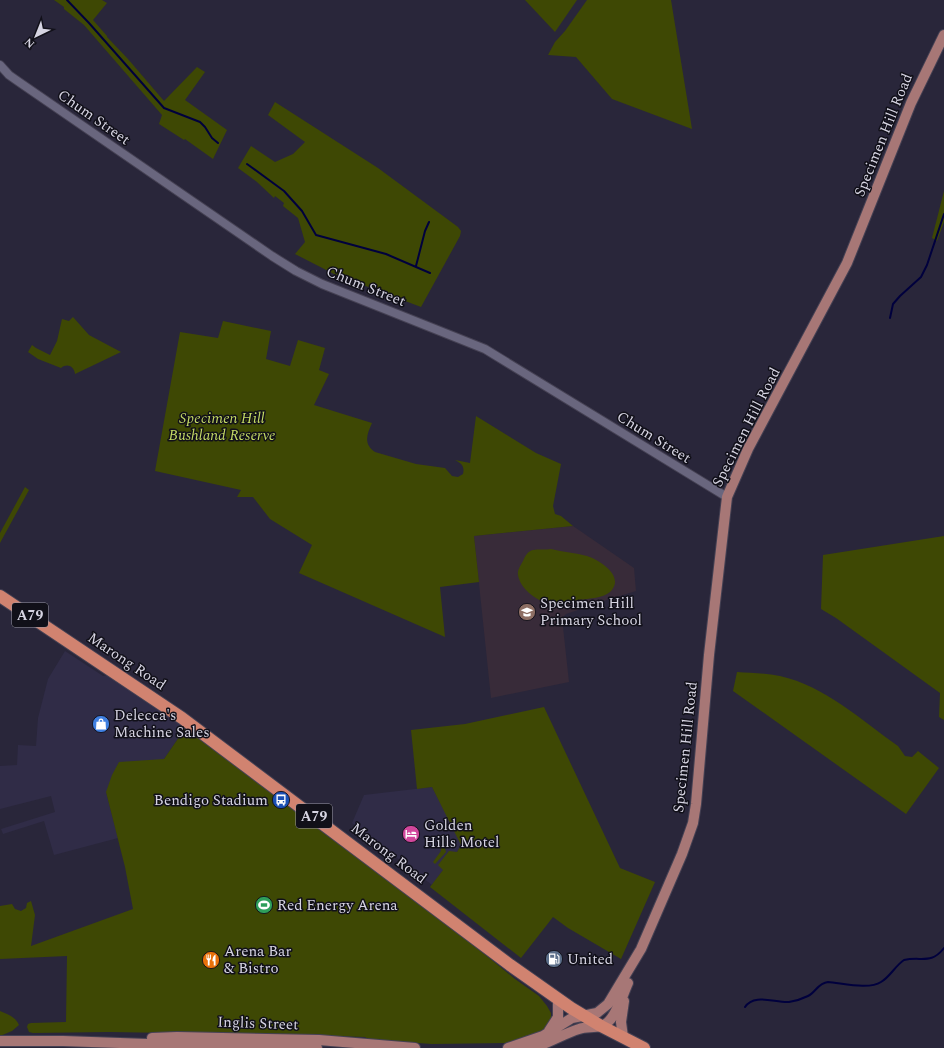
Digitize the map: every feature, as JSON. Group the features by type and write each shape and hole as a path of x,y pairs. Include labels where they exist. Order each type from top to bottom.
{"highway":[{"name":"Marong Road","path":"0,596 182,718 510,965 558,999 601,1026 644,1048"}],"main road":[{"name":"Specimen Hill Road","path":"601,1026 607,1023 611,1018 627,985 682,854 694,817 702,746 709,655 727,497 748,449 847,263 911,103 944,34"},
{"name":"Specimen Hill Road","path":"584,1016 597,1013 608,1004 641,949"},
{"path":"623,1038 621,1020 627,985"},
{"path":"546,1034 558,1017 558,999"},
{"path":"508,1048 546,1034 572,1018 584,1016"},
{"path":"530,1048 558,1039 579,1029 601,1026"},
{"name":"Inglis Street","path":"0,1041 333,1041 415,1048"},
{"name":"Inglis Street","path":"211,1041 317,1048"}],"street":[{"name":"Chum Street","path":"0,66 9,75 296,271 322,284 485,349 727,497"},
{"name":"Chum Street","path":"0,72 9,75"}],"shaded area":[{"name":"Specimen Hill Primary School","path":"573,526 634,568 636,591 587,606 586,604 579,606 578,610 566,614 562,618 569,682 491,698 474,536"},
{"path":"65,651 103,676 109,675 186,727 164,759 106,792 118,838 54,855 44,821 3,834 1,829 55,812 51,796 0,809 0,766 17,765 18,745 36,746 38,718 48,679"},
{"name":"Golden Hills Motel","path":"432,787 462,845 432,885 352,823 364,795"}],"green space":[{"path":"54,0 102,0 107,3 93,20 164,101 197,67 205,72 185,100 227,130 213,159 185,139 184,140 159,124 162,115 84,25"},
{"path":"525,0 577,0 555,32"},
{"path":"587,0 671,0 692,129 612,99 576,57 548,55 555,42 565,31"},
{"path":"275,102 378,168 458,227 461,231 460,236 421,307 334,274 295,254 305,242 298,218 283,206 284,203 275,196 274,198 257,182 238,168 251,146 275,162 293,154 305,142 268,115"},
{"path":"944,191 944,222 937,241 932,238"},
{"path":"73,317 89,335 121,352 75,374 70,366 63,366 61,368 38,359 28,352 32,345 50,355 57,341 62,319 69,321"},
{"name":"Specimen Hill Bushland Reserve","path":"223,321 271,331 266,359 290,366 298,340 325,348 319,370 329,374 314,405 372,423 367,442 371,449 375,452 416,464 445,468 452,476 458,477 463,474 463,467 455,460 470,463 476,416 536,453 561,464 553,506 555,514 561,516 573,526 474,536 479,582 440,587 445,637 299,573 312,545 270,519 253,497 237,497 241,490 155,471 180,332 218,338"},
{"path":"25,487 29,490 0,543 0,533"},
{"path":"944,536 944,720 939,717 940,693 836,618 821,609 823,555"},
{"path":"551,549 587,556 598,561 613,575 615,581 614,586 607,594 595,598 563,603 548,603 538,599 525,589 519,580 518,571 525,557 530,551"},
{"path":"737,672 780,676 812,688 842,705 856,715 898,746 905,756 912,757 918,751 939,768 906,814 733,691"},
{"path":"544,707 620,868 655,882 621,959 568,928 553,917 521,958 430,887 443,870 438,865 449,851 457,852 461,845 432,787 417,789 411,730 465,724"},
{"path":"186,727 454,929 515,979 539,996 551,1013 548,1026 542,1032 517,1041 506,1043 432,1044 374,1040 365,1037 240,1033 29,1032 27,1027 28,1024 31,1023 66,1022 67,956 0,959 0,906 12,904 15,909 21,911 26,908 27,903 31,901 35,915 31,946 133,909 125,867 106,792 112,775 119,762 164,759"},
{"path":"441,846 445,848 446,852 435,864 433,862 441,851"},
{"path":"0,1011 14,1018 19,1025 12,1031 0,1036"}],"waterway":[{"path":"67,0 164,108 200,122 212,138 218,143"},
{"path":"247,164 284,191 302,211 316,235 386,254 430,273"},
{"path":"890,318 893,304 921,277 927,265 944,214"},
{"path":"416,266 425,231 429,222"},
{"path":"745,1007 754,1000 783,1002 798,1000 808,996 819,986 828,982 870,986 884,980 904,960 930,958 935,956 944,948"}],"place":[{"name":"Specimen Hill Primary School","path":"527,612"},
{"name":"Delecca's Machine Sales","path":"101,724"},
{"name":"Bendigo Stadium","path":"281,800"},
{"name":"Golden Hills Motel","path":"411,834"},
{"name":"Red Energy Arena","path":"264,905"},
{"name":"United","path":"554,959"},
{"name":"Arena Bar & Bistro","path":"211,960"}]}
